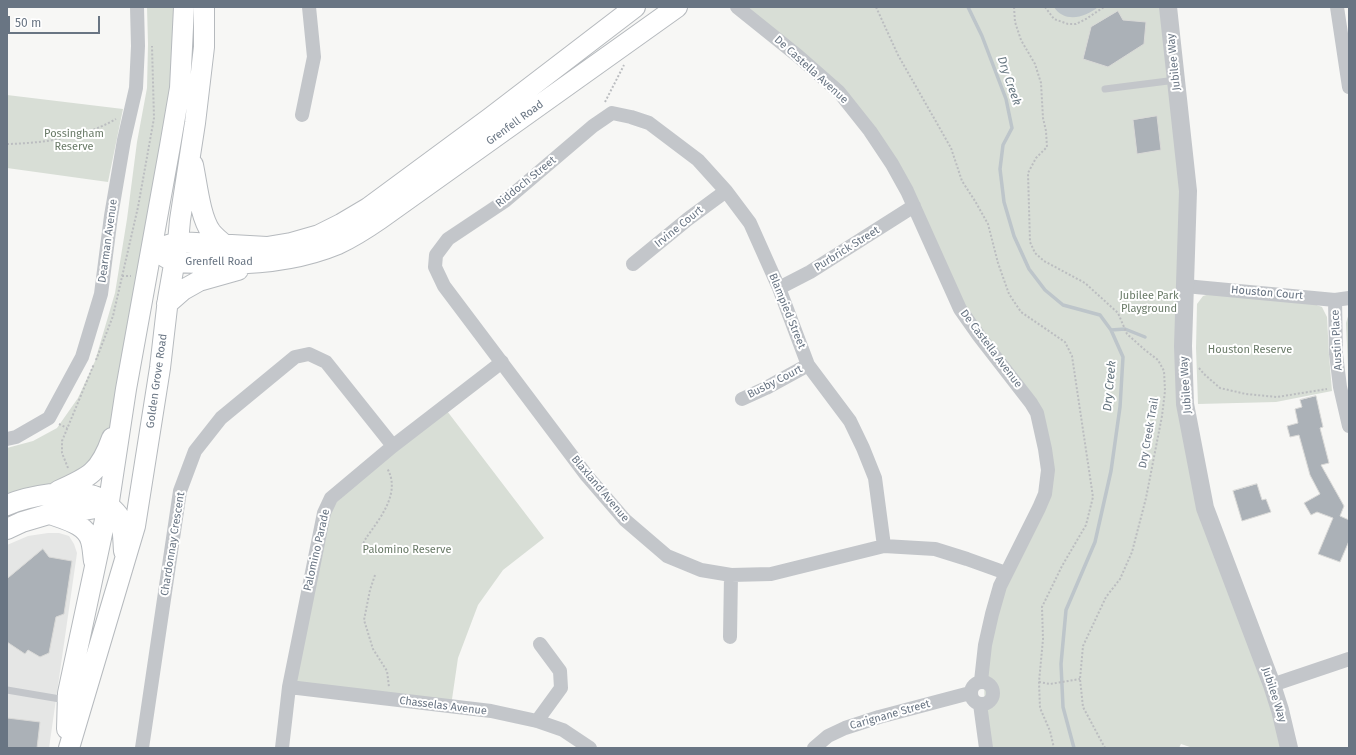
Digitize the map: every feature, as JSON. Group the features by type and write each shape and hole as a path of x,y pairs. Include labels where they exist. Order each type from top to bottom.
{"main road":[{"name":"Golden Grove Road","path":"68,748 68,693 108,506 123,408 180,88 184,7"},
{"name":"Golden Grove Road","path":"68,748 135,526 160,368 167,304 178,242 190,154 204,47 204,7"},
{"name":"Grenfell Road","path":"152,250 178,242 267,247 291,243 319,235 368,208 490,118 635,7"},
{"name":"Grenfell Road","path":"152,250 174,262 242,264 268,262 294,257 319,251 338,244 380,220 677,7"},
{"path":"190,154 204,216 211,232 225,245"},
{"path":"167,304 183,290 199,281 268,262"},
{"path":"7,506 35,497 55,493 87,478 95,471 107,453 123,408"},
{"path":"7,529 22,522 49,514 108,506 115,500 132,477 138,464 153,410"},
{"path":"55,493 86,494 96,496 108,506 118,516 122,528 125,557"},
{"path":"49,514 84,529 91,541 95,568"}],"street":[{"name":"Dearman Avenue","path":"7,439 16,436 49,418 82,357 101,294 111,216 124,140 136,88 138,46 137,7"},
{"path":"302,115 314,57 309,7"},
{"name":"De Castella Avenue","path":"737,7 798,56 843,98 870,131 907,191 960,309 1037,413 1041,426 1048,470 1045,494 1040,508 1000,586 985,645 981,681"},
{"name":"Jubilee Way","path":"1168,7 1188,191 1183,346 1186,404 1205,508 1272,685 1280,710 1289,748"},
{"path":"1337,7 1349,87"},
{"name":"Riddoch Street","path":"435,267 436,255 448,239 505,201 593,126 612,113 631,117"},
{"name":"Blampied Street","path":"631,117 649,123 698,160 726,191 750,223 779,288 808,364 850,421 863,448 874,478 884,546"},
{"name":"Irvine Court","path":"633,264 688,219 726,191"},
{"name":"Purbrick Street","path":"779,288 810,272 914,206"},
{"name":"Blaxland Avenue","path":"435,267 444,286 587,476 624,520 667,556 701,570 731,575 771,574 884,546 935,549 1006,573"},
{"name":"Houston Court","path":"1185,286 1334,300 1349,298"},
{"name":"Austin Place","path":"1334,300 1336,354 1340,387 1349,426"},
{"name":"Chardonnay Crescent","path":"142,748 180,491 195,451 221,418 295,357 309,354 326,362 393,446"},
{"name":"Palomino Parade","path":"282,748 288,687 324,513 331,498 379,457 502,362"},
{"name":"Busby Court","path":"742,399 766,388 808,364"},
{"path":"730,637 731,575"},
{"path":"537,721 561,688 560,671 540,644"},
{"path":"1272,685 1349,659"},
{"path":"981,681 989,683 992,686 994,695 989,702 980,704 972,699 970,693 976,683 981,681"},
{"name":"Chasselas Avenue","path":"288,687 491,711 537,721 563,730 590,748"},
{"name":"Carignane Street","path":"814,748 828,736 845,728 879,717 970,693"},
{"path":"980,704 986,748"}],"lane":[{"path":"1105,89 1176,80"},
{"path":"7,690 68,700"}],"path":[{"name":"Dry Creek Trail","path":"1014,7 1015,22 1021,40 1035,64 1041,83 1042,118 1046,131 1046,147 1036,158 1028,173 1030,242 1035,253 1044,261 1085,283 1118,313 1126,334 1158,360 1164,371 1162,416 1146,498 1132,552 1120,579 1106,597 1083,646 1080,679 1083,707 1105,748"},
{"path":"1045,7 1054,19 1068,24 1076,24 1086,20 1104,7"},
{"path":"593,126 626,60"},
{"path":"7,144 43,141 84,134 117,118"},
{"path":"122,276 134,276"},
{"path":"1183,346 1204,374 1220,388 1246,394 1277,397 1340,387"},
{"path":"362,547 364,540 372,530 390,499 392,489 391,478 385,464 379,457"},
{"path":"375,575 370,590 364,620 367,634 373,649 387,671 389,684 388,699"},
{"path":"1039,682 1050,684 1080,679"}],"shaded area":[{"path":"1054,7 1098,7 1087,14 1069,17 1058,12"},
{"path":"59,533 69,536 77,553 49,748 7,748 7,545 28,536"}],"green space":[{"path":"147,7 178,7 173,85 112,431 87,476 7,496 7,448 33,441 57,428 78,398 95,361 115,293 127,219 137,142 147,88"},
{"name":"Jubilee Park Playground","path":"738,7 1167,7 1188,191 1185,404 1205,508 1288,748 1193,748 1181,744 1179,748 986,748 984,681 1000,586 1045,494 1037,413 975,331 917,214 839,92"},
{"name":"Possingham Reserve","path":"7,95 123,109 108,182 7,168"},
{"name":"Houston Reserve","path":"1213,293 1311,303 1322,307 1327,317 1332,391 1276,402 1198,404 1196,348 1197,304 1203,296"},
{"path":"1349,313 1349,389 1346,323"},
{"name":"Palomino Reserve","path":"444,407 544,538 503,570 478,605 458,658 451,706 289,687 324,513"}],"building":[{"path":"1118,11 1123,20 1146,22 1144,44 1108,67 1083,59 1091,27"},
{"path":"1157,116 1161,150 1137,154 1133,120"},
{"path":"1316,396 1323,427 1320,428 1329,463 1321,465 1344,506 1340,516 1349,520 1349,541 1340,562 1318,554 1333,518 1317,512 1311,515 1304,503 1320,494 1310,475 1299,435 1290,437 1287,426 1298,423 1295,409 1302,407 1300,400"},
{"path":"1257,484 1262,500 1266,499 1271,512 1242,521 1233,491"},
{"path":"43,549 49,557 72,561 64,614 56,617 49,653 40,657 28,650 25,654 7,642 7,579"},
{"path":"7,718 40,722 37,748 7,748"}],"waterway":[{"name":"Dry Creek","path":"968,7 982,36 1006,99 1012,128 1003,145 1000,169 1004,202 1014,236 1029,269 1045,290 1063,305 1100,315 1111,330 1123,357 1120,407 1111,471 1095,542 1066,610 1061,664 1063,707 1074,748"},
{"path":"1111,330 1125,329 1145,337"}]}
